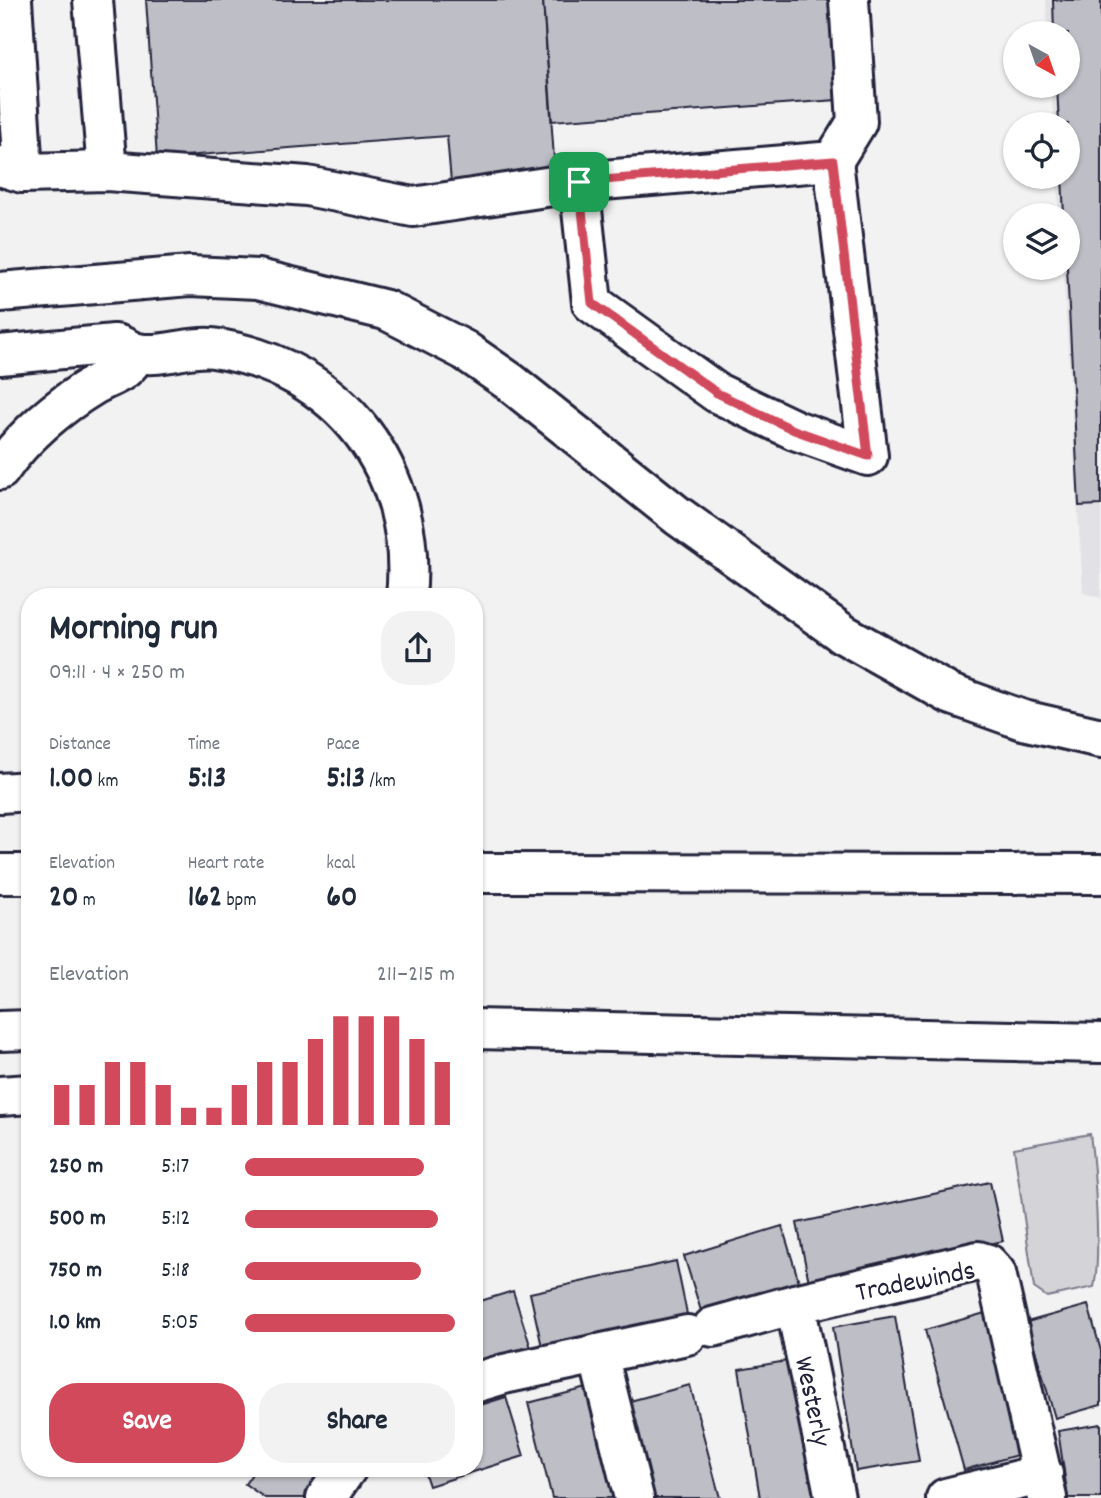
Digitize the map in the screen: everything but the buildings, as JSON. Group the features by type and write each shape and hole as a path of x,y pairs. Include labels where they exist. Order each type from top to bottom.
{"main road":[{"path":"12,0 12,170 107,171 307,186 413,207 579,182 833,161"},
{"path":"93,0 107,171"},
{"path":"579,182 592,303 717,393 794,430 868,456 833,161 857,122 849,0"},
{"path":"0,292 190,276 258,279 386,310 464,350 678,516 843,634 950,694 1023,720 1101,738"},
{"path":"0,355 114,344 121,344 137,353 210,348 255,358 296,375 345,412 366,436 385,465 398,495 405,529 409,566 407,588"},
{"path":"0,470 9,457 52,414 95,384 123,372 137,353"},
{"path":"0,793 21,792"},
{"path":"483,873 1101,874"},
{"path":"0,874 21,874"},
{"path":"483,1029 1101,1043"},
{"path":"483,1046 534,1029"},
{"path":"0,1031 21,1030"},
{"path":"0,1096 21,1095"},
{"name":"Tradewinds","path":"483,1381 700,1331 795,1304 978,1261 988,1264 996,1273 1045,1486 946,1498"},
{"name":"Westerly","path":"795,1304 835,1498"},
{"path":"598,1354 634,1498"},
{"path":"326,1498 341,1477"}],"shaded area":[{"path":"1046,0 1101,0 1101,598 1083,593 1064,280 1080,280 1080,203 1058,203 1058,189 1080,189 1080,112 1053,112 1052,98 1080,98 1080,21 1047,21"},
{"path":"1090,1134 1097,1235 1094,1287 1047,1297 1034,1288 1014,1148"}],"route":[{"path":"833,161 868,456 794,430 717,393 592,303 579,182 833,161"}]}
